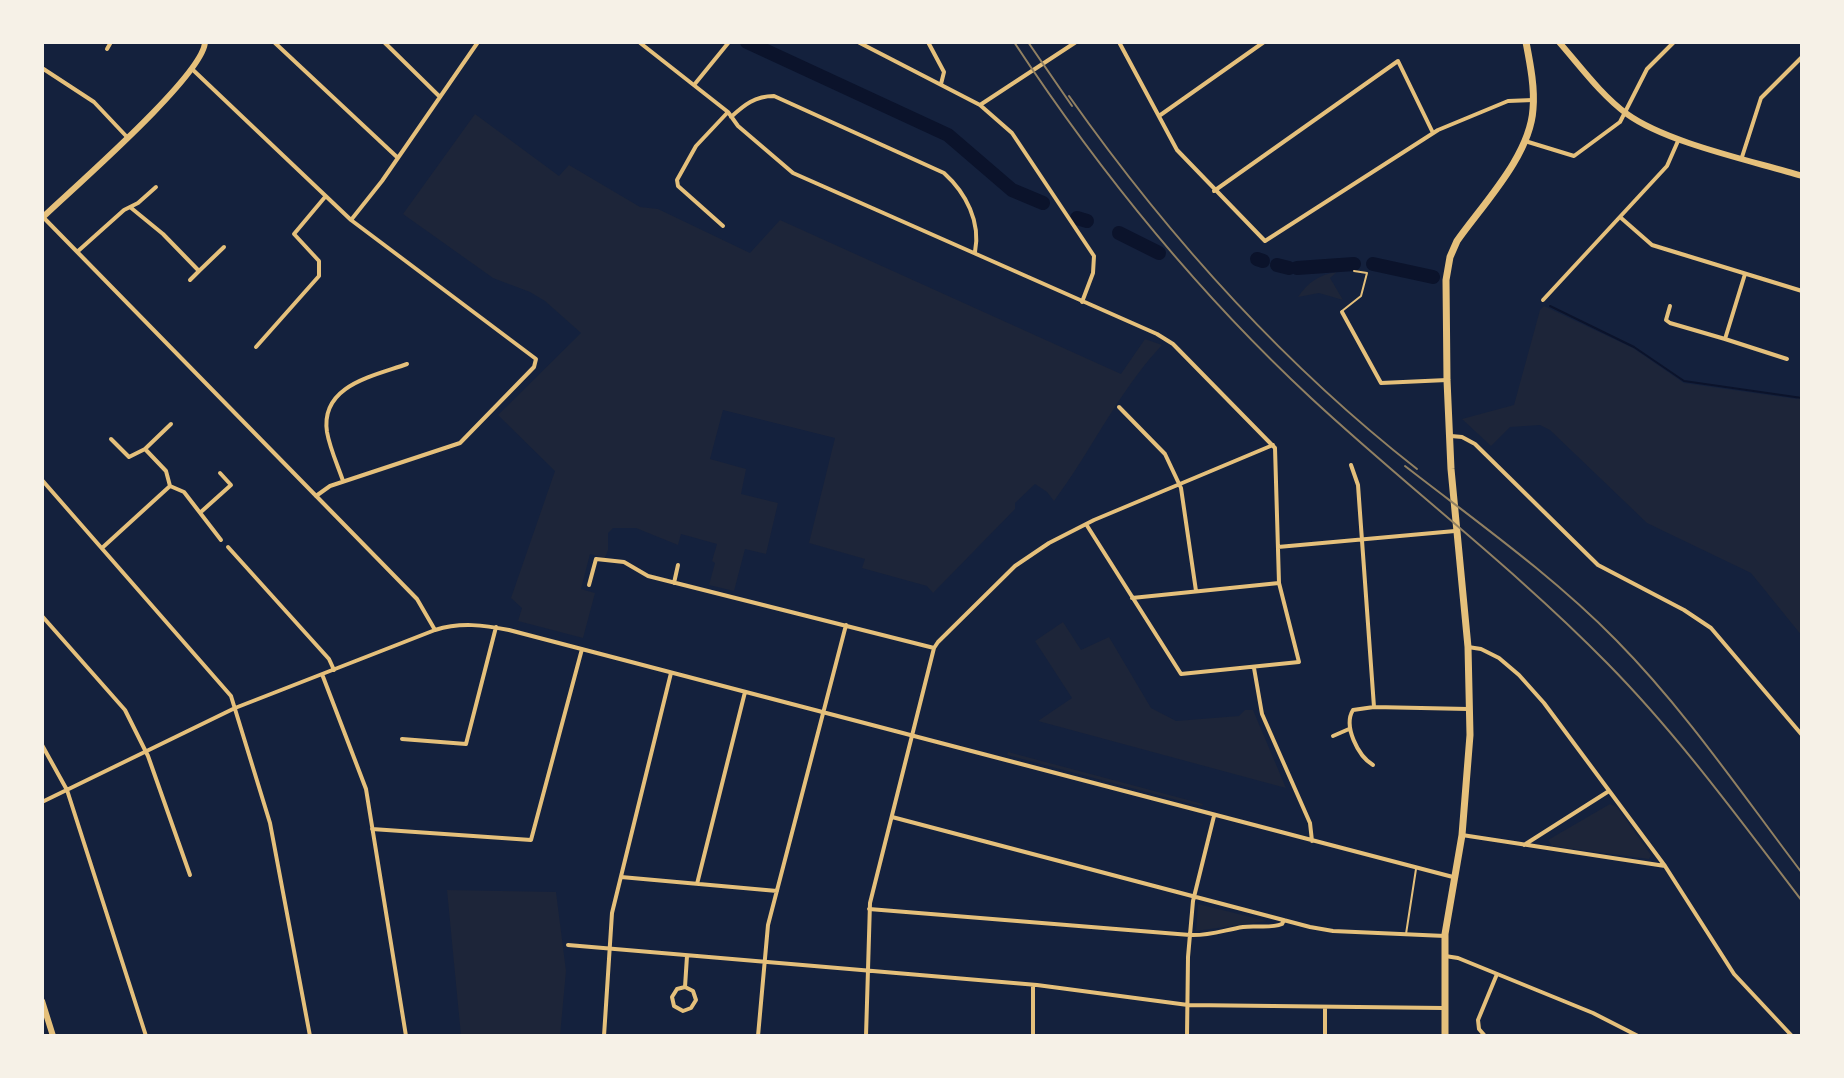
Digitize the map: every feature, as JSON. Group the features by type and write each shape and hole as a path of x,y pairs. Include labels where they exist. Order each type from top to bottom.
{"highway":[{"path":"1445,1036 1445,936 1462,835 1470,709 1468,647 1450,436 1446,280 1457,241 1525,141 1533,100 1526,42"}],"main road":[{"path":"1559,42 1625,113 1679,138 1802,176"},
{"path":"43,218 192,69 205,44"},
{"path":"42,1001 53,1036"}],"street":[{"path":"107,49 111,42"},
{"path":"205,44 213,42"},
{"path":"274,42 398,158"},
{"path":"384,42 440,97"},
{"path":"351,220 478,42"},
{"path":"639,42 728,112 793,173 1157,334 1173,344 1273,445 1276,455 1279,583 1300,659 1293,664 1181,674 1086,524"},
{"path":"694,85 729,42"},
{"path":"858,42 980,105 1018,140 1094,256 1093,273 1082,302"},
{"path":"928,42 944,72 941,84"},
{"path":"980,105 1076,42"},
{"path":"1119,42 1177,150 1214,191 1268,241 1433,133 1508,101 1533,100"},
{"path":"1159,116 1264,42"},
{"path":"1525,141 1574,156 1620,122 1647,69 1674,42"},
{"path":"1742,157 1761,98 1802,57"},
{"path":"1214,191 1398,61 1433,133"},
{"path":"42,68 94,102 127,137"},
{"path":"192,69 351,220 537,362 460,443 343,481 316,496"},
{"path":"731,117 748,102 774,96 944,173 957,185 973,217 977,239 975,253"},
{"path":"723,226 678,186 677,180 696,146 728,112"},
{"path":"1543,300 1667,166 1679,138"},
{"path":"77,252 124,210 156,187"},
{"path":"256,347 320,272 319,261 294,234 325,197"},
{"path":"130,207 163,234 199,271"},
{"path":"1620,217 1652,245 1802,291"},
{"path":"43,218 420,602 435,630"},
{"path":"190,280 224,247"},
{"path":"1725,339 1745,274"},
{"path":"1670,306 1666,320 1670,323 1787,359"},
{"path":"1342,312 1381,383 1447,380"},
{"path":"343,481 327,434 333,403 348,385 407,364"},
{"path":"1119,407 1165,454 1180,484 1196,591"},
{"path":"111,439 129,457 145,449 171,424"},
{"path":"1450,436 1462,437 1475,444 1598,565 1684,610 1711,628 1802,735"},
{"path":"866,1036 869,909 934,648 1020,562 1086,524 1273,445"},
{"path":"145,449 166,471 170,486"},
{"path":"1351,465 1358,485 1374,707"},
{"path":"202,511 231,485 220,473"},
{"path":"42,480 229,692 270,823 310,1036"},
{"path":"170,486 184,492 202,511 203,519 221,540"},
{"path":"102,548 170,486"},
{"path":"1278,547 1458,530"},
{"path":"228,547 329,659 334,670"},
{"path":"589,585 596,559 624,562 645,575 934,648"},
{"path":"674,583 678,565"},
{"path":"1132,598 1279,583"},
{"path":"42,616 122,706 145,752 190,875"},
{"path":"42,802 235,708 435,630 460,625 496,627 1453,877"},
{"path":"758,1036 768,925 846,625"},
{"path":"402,739 466,744 496,627"},
{"path":"1468,647 1493,654 1519,675 1544,703 1665,866 1734,974 1792,1036"},
{"path":"372,829 531,840 582,649"},
{"path":"1254,668 1262,714 1310,823 1312,841"},
{"path":"604,1036 611,920 671,673"},
{"path":"322,674 366,789 406,1036"},
{"path":"697,884 745,692"},
{"path":"1373,765 1365,760 1349,729 1349,715 1353,710 1374,707 1470,709"},
{"path":"1333,736 1349,729"},
{"path":"42,745 67,790 146,1036"},
{"path":"1524,845 1609,791"},
{"path":"1187,1036 1194,896 1214,816"},
{"path":"892,817 1326,930 1445,936"},
{"path":"1462,835 1665,866"},
{"path":"621,877 777,891"},
{"path":"869,909 1190,935 1213,935 1244,927 1275,927 1284,920"},
{"path":"568,945 1033,985 1188,1005 1443,1008"},
{"path":"685,987 687,956"},
{"path":"1444,956 1458,958 1601,1016 1638,1036"},
{"path":"1485,1036 1479,1029 1478,1020 1497,974"},
{"path":"1033,985 1033,1036"},
{"path":"685,987 693,991 696,1000 691,1008 683,1011 674,1006 672,997 677,989 685,987"},
{"path":"1325,1007 1325,1036"}],"lane":[{"path":"1342,312 1361,296 1367,273 1354,271"},
{"path":"1344,461 1351,465"},
{"path":"1406,934 1417,868"}],"shaded area":[{"path":"475,114 559,176 569,165 640,207 658,209 750,253 780,220 1121,374 1145,339 1162,345 1132,382 1054,501 1035,484 1015,503 1015,509 933,593 927,586 862,568 865,559 809,543 835,438 723,410 710,459 746,469 741,494 778,503 766,554 745,549 734,591 709,585 717,544 681,534 678,545 636,528 613,528 608,533 605,558 590,554 581,589 595,593 583,638 518,621 522,608 511,598 555,471 498,415 581,333 545,301 493,278 403,214"},
{"path":"1337,272 1330,278 1343,300 1319,293 1298,297 1314,280"},
{"path":"1544,306 1633,348 1684,383 1797,399 1802,393 1802,636 1751,573 1647,523 1550,430 1540,425 1510,427 1491,446 1462,419 1514,405 1540,310"},
{"path":"1063,622 1081,650 1109,637 1151,708 1176,721 1239,716 1245,710 1253,710 1286,788 1038,721 1072,698 1035,641"},
{"path":"1008,752 1203,804 1188,803 1007,755"},
{"path":"1610,804 1617,807 1651,855 1649,859 1552,846 1548,840"},
{"path":"447,890 556,892 566,971 560,1036 461,1036"},
{"path":"1198,904 1267,921 1196,931"}],"waterway":[{"path":"747,42 948,135 1012,190 1043,203"},
{"path":"1077,218 1087,221"},
{"path":"1119,233 1159,253"},
{"path":"1257,259 1263,261"},
{"path":"1297,268 1354,264"},
{"path":"1373,264 1433,277"},
{"path":"1277,265 1289,268"},
{"path":"1550,306 1634,347 1684,381 1802,398"}],"railway":[{"path":"1014,42 1115,183 1228,316 1311,398 1535,594 1607,663 1684,749 1802,901"},
{"path":"1028,42 1072,106"},
{"path":"1069,96 1146,198 1230,295 1320,386 1417,469"},
{"path":"1405,466 1540,571 1616,640 1690,724 1802,873"}]}
